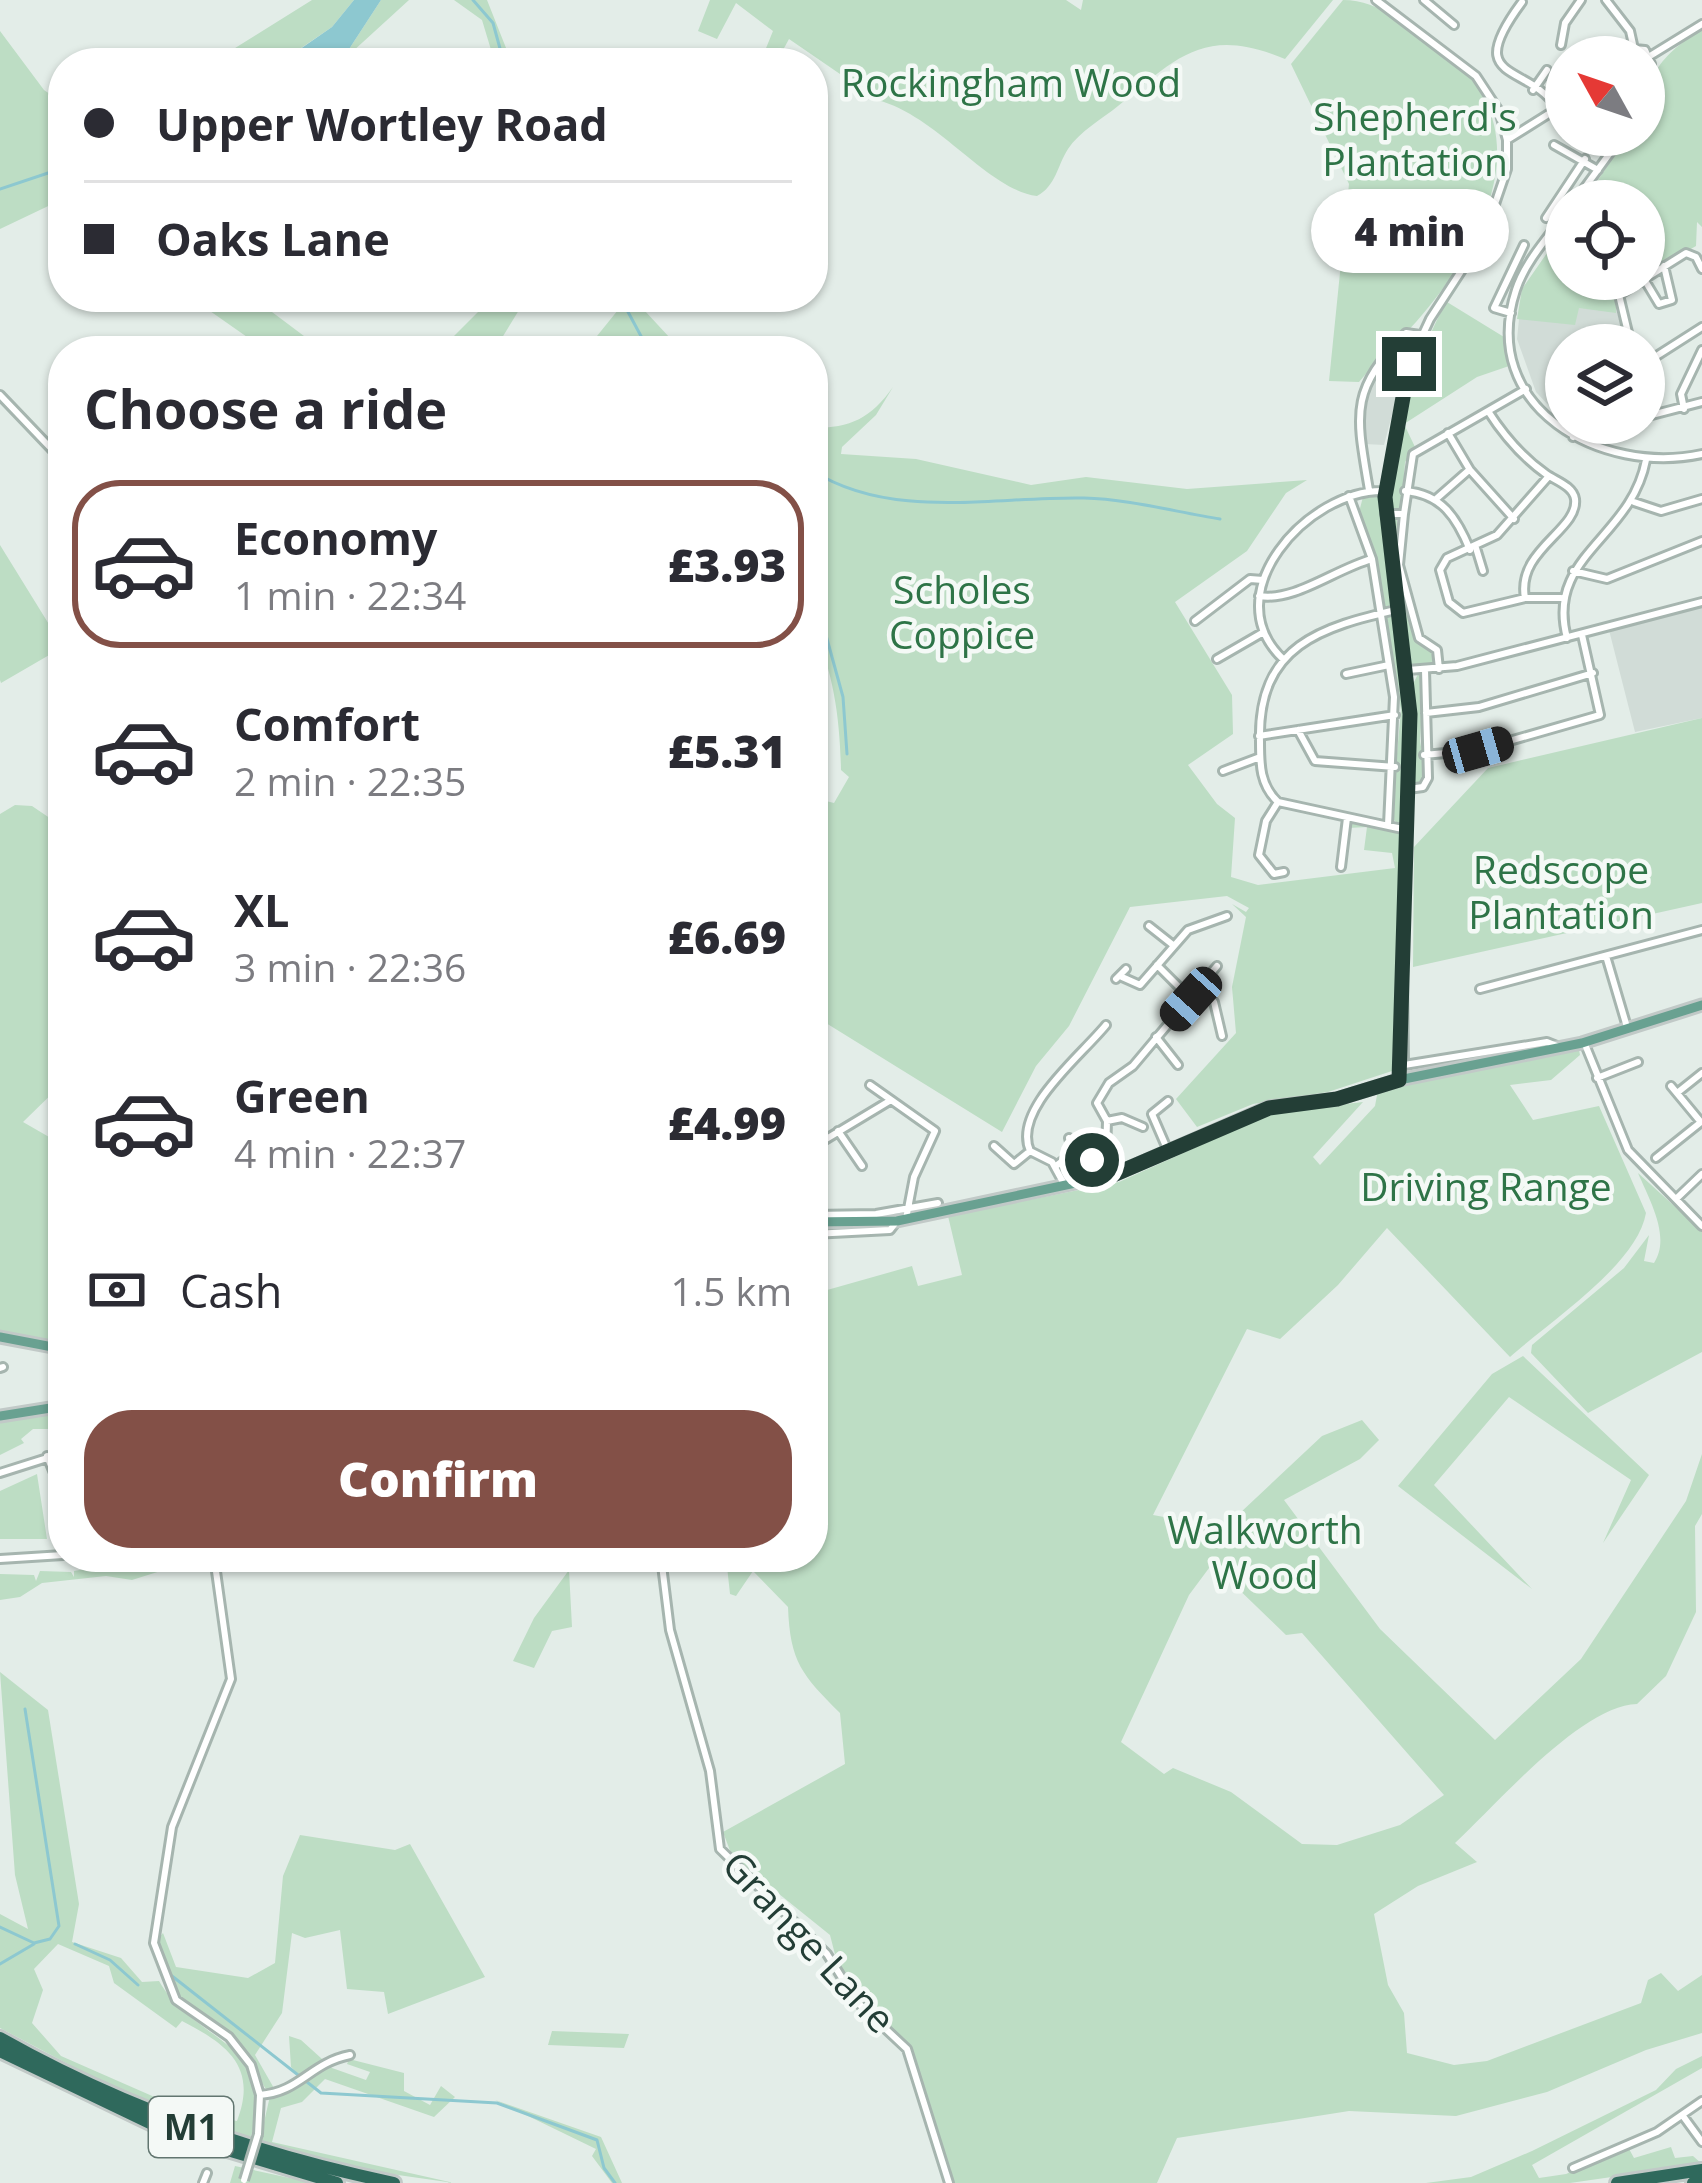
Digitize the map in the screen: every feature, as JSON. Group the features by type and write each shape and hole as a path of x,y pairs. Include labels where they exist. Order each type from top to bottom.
{"highway":[{"name":"M1","path":"0,2036 118,2098 215,2136 394,2183"},
{"name":"M1","path":"0,2054 171,2133 337,2183"},
{"path":"1617,2183 1702,2170"}],"main road":[{"path":"828,1219 904,1217 1113,1175 1269,1108 1337,1099 1399,1080 1584,1042 1702,1005"},
{"path":"0,1336 48,1346"},
{"path":"0,1416 48,1408"}],"street":[{"path":"1376,0 1476,76 1498,111 1508,140 1507,169 1484,236 1420,335 1398,412 1385,494 1408,670 1399,1080"},
{"path":"1563,36 1565,23 1581,0"},
{"path":"1606,0 1631,36"},
{"path":"1429,2 1454,25"},
{"path":"1522,2 1497,44 1511,74 1545,95"},
{"path":"1665,47 1702,24"},
{"path":"1534,90 1545,72"},
{"path":"1508,140 1545,116"},
{"path":"1578,156 1598,170"},
{"path":"1591,180 1608,156"},
{"path":"1571,180 1585,159"},
{"path":"1545,241 1528,264 1510,314 1512,350 1526,389 1545,415"},
{"path":"1510,314 1494,308 1524,245"},
{"path":"1665,265 1686,253 1696,257 1702,269"},
{"path":"1657,300 1660,304 1672,300 1665,270"},
{"path":"1665,350 1700,328 1702,338"},
{"path":"1369,490 1360,404 1364,381 1406,333 1420,335"},
{"path":"1684,409 1684,386 1702,350"},
{"path":"1439,669 1437,650 1418,636 1400,565 1412,454 1526,389"},
{"path":"0,395 48,445"},
{"path":"1665,413 1702,402"},
{"path":"1488,411 1515,448 1572,492 1574,506 1532,559 1524,577 1526,598"},
{"path":"1448,433 1471,470 1514,519"},
{"path":"1588,444 1646,460 1702,454"},
{"path":"1567,638 1561,598 1574,571 1634,502 1646,460"},
{"path":"1436,500 1471,470"},
{"path":"1549,476 1514,519 1473,549 1447,558 1440,567 1452,607 1468,612 1526,598 1561,598"},
{"path":"1284,660 1262,633 1259,596 1263,580 1295,531 1349,496 1369,490 1385,494"},
{"path":"1405,490 1436,500 1454,517 1484,566"},
{"path":"1349,496 1372,559 1389,665 1395,767 1388,825"},
{"path":"1634,502 1661,511 1702,499"},
{"path":"1385,511 1404,514"},
{"path":"1574,571 1607,579 1702,541"},
{"path":"1259,596 1288,597 1329,572 1372,559"},
{"path":"1195,621 1250,579 1263,580"},
{"path":"1408,670 1439,669 1702,602"},
{"path":"1400,609 1332,625 1284,660 1267,687 1259,736 1264,784 1278,802 1407,830"},
{"path":"1216,659 1262,633"},
{"path":"1424,755 1478,750 1597,717 1603,707 1582,635"},
{"path":"1346,674 1389,665"},
{"path":"1408,789 1427,781 1425,670"},
{"path":"1426,713 1479,707 1593,674"},
{"path":"1259,736 1394,715"},
{"path":"1298,730 1315,760 1395,767"},
{"path":"1223,771 1260,757"},
{"path":"1278,802 1266,821 1258,855 1274,874 1284,872"},
{"path":"1341,867 1347,818"},
{"path":"1121,975 1142,987 1188,930 1227,916"},
{"path":"1146,926 1173,946"},
{"path":"1480,989 1702,930"},
{"path":"1606,956 1628,1029"},
{"path":"1157,965 1191,999"},
{"path":"1113,1175 1106,1156 1107,1121 1097,1106 1103,1093 1217,965"},
{"path":"1201,988 1214,1002 1222,1036"},
{"path":"1064,1184 1056,1166 1030,1151 1025,1135 1035,1102 1060,1081 1106,1024"},
{"path":"1156,1037 1178,1065"},
{"path":"1401,1065 1547,1042 1558,1048"},
{"path":"1584,1042 1628,1150 1702,1226"},
{"path":"1596,1078 1638,1062"},
{"path":"1656,1158 1701,1123 1674,1090 1702,1073"},
{"path":"870,1085 935,1131 904,1217"},
{"path":"828,1138 893,1100"},
{"path":"1168,1101 1152,1114 1168,1151"},
{"path":"1107,1121 1122,1118 1143,1127"},
{"path":"838,1131 862,1166"},
{"path":"1056,1166 1072,1153 1069,1138"},
{"path":"994,1146 1013,1164 1030,1151"},
{"path":"1069,1162 1106,1156"},
{"path":"1676,1199 1702,1175"},
{"path":"828,1233 890,1230 904,1217 938,1203"},
{"path":"0,1473 47,1456 48,1460"},
{"path":"0,1559 48,1556"},
{"path":"216,1572 231,1679 172,1827 154,1943 168,1989 238,2045 260,2095 258,2134 244,2182"},
{"name":"Grange Lane","path":"663,1572 670,1630 710,1771 720,1849 827,1954 856,2002 908,2049 949,2183"},
{"path":"260,2095 287,2091 317,2064 350,2055"},
{"path":"1573,2168 1683,2116 1702,2101"},
{"path":"1683,2116 1702,2142"},
{"path":"1605,2152 1608,2163"},
{"path":"203,2183 207,2173"}],"shaded area":[{"path":"1545,256 1545,300 1616,300 1621,324 1545,324 1545,402 1536,392 1517,339 1522,289"},
{"path":"1401,342 1411,343 1384,445 1365,444 1367,382"},
{"path":"1702,605 1702,718 1635,732 1609,630"}],"green space":[{"path":"312,0 354,0 332,27 301,48 235,48"},
{"path":"381,0 409,0 356,48 350,48"},
{"path":"454,0 487,0 506,48 490,48 482,20"},
{"name":"Rockingham Wood","path":"710,0 1066,0 1081,10 1083,0 1333,0 1285,59 1233,45 1194,51 1176,61 1078,137 1052,181 1037,196 996,178 910,114 861,97 856,85 828,66 828,48 802,48 789,39 784,48 766,48 773,31 736,3 717,39 698,31"},
{"name":"Shepherd's Plantation","path":"1343,0 1370,5 1394,17 1472,80 1491,113 1497,148 1494,185 1482,222 1463,257 1416,322 1359,382 1329,381 1349,184 1291,64"},
{"path":"1702,28 1702,227 1697,222 1696,246 1665,264 1665,180 1598,180 1614,156 1665,156 1665,59"},
{"path":"0,31 48,93 48,206 0,229"},
{"path":"1545,256 1545,300 1617,300 1616,313 1579,308 1575,324 1517,319 1522,289"},
{"path":"1447,302 1504,337 1509,366 1477,377 1404,424 1415,447 1405,462 1402,507 1392,511 1389,468 1395,438 1414,374"},
{"path":"211,312 272,312 304,336 246,336"},
{"path":"478,312 518,312 503,336 454,336"},
{"path":"616,312 646,312 668,336 597,336"},
{"name":"Scholes Coppice","path":"893,387 876,415 842,447 841,454 916,459 1031,485 1086,477 1187,489 1307,480 1286,493 1247,551 1175,602 1232,695 1233,734 1188,765 1217,804 1235,818 1231,877 1258,885 1395,868 1392,853 1364,850 1367,827 1348,828 1349,822 1401,831 1392,1071 1328,1092 1253,1104 1197,1127 1176,1099 1236,1033 1232,987 1246,917 1232,904 1246,912 1249,908 1227,896 1130,907 1069,1026 1036,1066 1002,1132 828,1024 828,802 834,803 849,777 841,770 828,671 828,427 859,419"},
{"path":"1374,493 1382,499 1395,601 1388,608 1382,607 1359,512 1363,497"},
{"path":"1397,516 1398,568 1417,638 1435,651 1435,666 1411,664 1391,557 1390,517"},
{"path":"0,545 48,623 48,656 0,680"},
{"path":"1383,615 1397,618 1406,707 1405,816 1399,824 1391,818 1401,710"},
{"path":"1418,674 1424,678 1420,741 1426,776 1415,785 1413,684"},
{"name":"Redscope Plantation","path":"1702,718 1702,903 1413,967 1414,847 1488,768"},
{"path":"15,805 32,806 48,817 48,1098 23,1122 48,1136 48,1341 0,1332 0,814"},
{"path":"1579,1050 1580,1055 1551,1080 1510,1085 1533,1120 1599,1106 1646,1213 1639,1233 1610,1272 1510,1357 1387,1228 1338,1285 1280,1339 1247,1329 1153,1515 1224,1528 1322,1436 1362,1420 1379,1440 1360,1459 1284,1500 1380,1629 1495,1740 1581,1659 1686,1501 1702,1454 1702,1514 1695,1526 1696,1612 1666,1676 1637,1704 1615,1709 1566,1738 1455,1843 1477,1862 1418,1886 1374,1914 1388,1985 1404,2013 1407,2053 1454,2065 1487,2061 1641,2003 1648,1980 1661,1973 1678,1991 1702,1975 1702,2033 1646,2050 1547,2092 1456,2116 1349,2111 1177,2138 1157,2183 952,2183 910,2046 858,1998 838,1966 830,1935 732,1856 723,1832 845,1764 840,1713 800,1666 788,1607 754,1572 828,1572 828,1290 912,1266 918,1286 962,1275 948,1216 1119,1182 1274,1112 1363,1102 1313,1157 1320,1165 1375,1106 1378,1090","holes":["1215,1560 1226,1577 1286,1635 1302,1633 1444,1795 1400,1825 1337,1845 1302,1844 1231,1792 1173,1768 1164,1774 1121,1742 1189,1595"]},
{"path":"1638,1173 1693,1223 1702,1217 1702,1352 1588,1413 1531,1353 1532,1345 1624,1268 1649,1235 1644,1261 1654,1263 1660,1230"},
{"path":"1523,1356 1649,1475 1603,1543 1631,1480 1509,1397 1434,1485 1532,1589 1398,1486 1492,1374"},
{"path":"48,1413 48,1429 33,1429 21,1439 24,1443 0,1455 0,1421"},
{"path":"37,1474 47,1539 0,1539 0,1491"},
{"path":"40,1571 71,1572 74,1577 74,1572 157,1572 132,1580 106,1576 42,1583 20,1597 0,1600 0,1574 34,1575 36,1581"},
{"path":"569,1572 572,1627 552,1631 534,1668 513,1661 534,1618"},
{"path":"728,1572 752,1572 736,1596 730,1594"},
{"path":"0,1672 48,1710 79,1904 72,1942 121,1958 142,1982 159,1981 193,2019 245,2062 257,2107 250,2140 123,2093 0,2028 0,1914 28,1929 15,1875","holes":["58,1944 109,1966 114,1983 176,2028 182,2021 213,2039 234,2059 244,2086 237,2121 191,2113 61,2056 32,2023 43,1990 34,1969"]},
{"path":"300,1835 395,1850 410,1844 485,1977 388,2014 384,1992 347,1989 340,1930 305,1938 292,1933 282,2013 255,2055 275,2090 299,2076 291,2067 289,2036 301,2040 332,2068 366,2080 370,2072 347,2064 349,2059 404,2073 404,2091 430,2105 441,2086 455,2097 434,2117 325,2079 302,2102 281,2108 272,2142 454,2183 349,2168 259,2144 270,2096 233,2035 174,1992 156,1941 163,1933 176,1967 248,1978 275,1963 283,1876"},
{"path":"552,2031 629,2034 624,2048 548,2045"},
{"path":"1702,2056 1702,2068 1532,2165 1539,2178 1566,2174 1628,2147 1634,2158 1671,2147 1675,2158 1693,2156 1702,2164 1570,2183 1426,2183 1471,2177 1532,2151 1656,2090 1676,2069"},
{"path":"495,2100 601,2137 622,2183 612,2183 592,2156 596,2149"},
{"path":"235,2166 313,2183 230,2183"}],"water":[{"path":"354,0 381,0 350,48 302,48 332,27"}],"waterway":[{"path":"473,0 493,23 500,48"},
{"path":"0,189 48,173"},
{"path":"628,312 641,336"},
{"path":"828,478 876,496 910,501 1101,499 1220,519"},
{"path":"828,642 843,697 847,754"},
{"path":"0,1927 34,1943 50,1939 59,1926 25,1709"},
{"path":"0,1964 34,1944"},
{"path":"75,1944 110,1960 138,1985"},
{"path":"172,1976 321,2093 497,2103 597,2140 604,2168 615,2183"}],"route":[{"path":"1092,1160 1106,1156 1113,1175 1269,1108 1337,1099 1399,1080 1410,714 1385,497 1409,364"}],"park label":[{"name":"Driving Range","path":"1486,1187"},
{"name":"Walkworth Wood","path":"1265,1552"}]}
